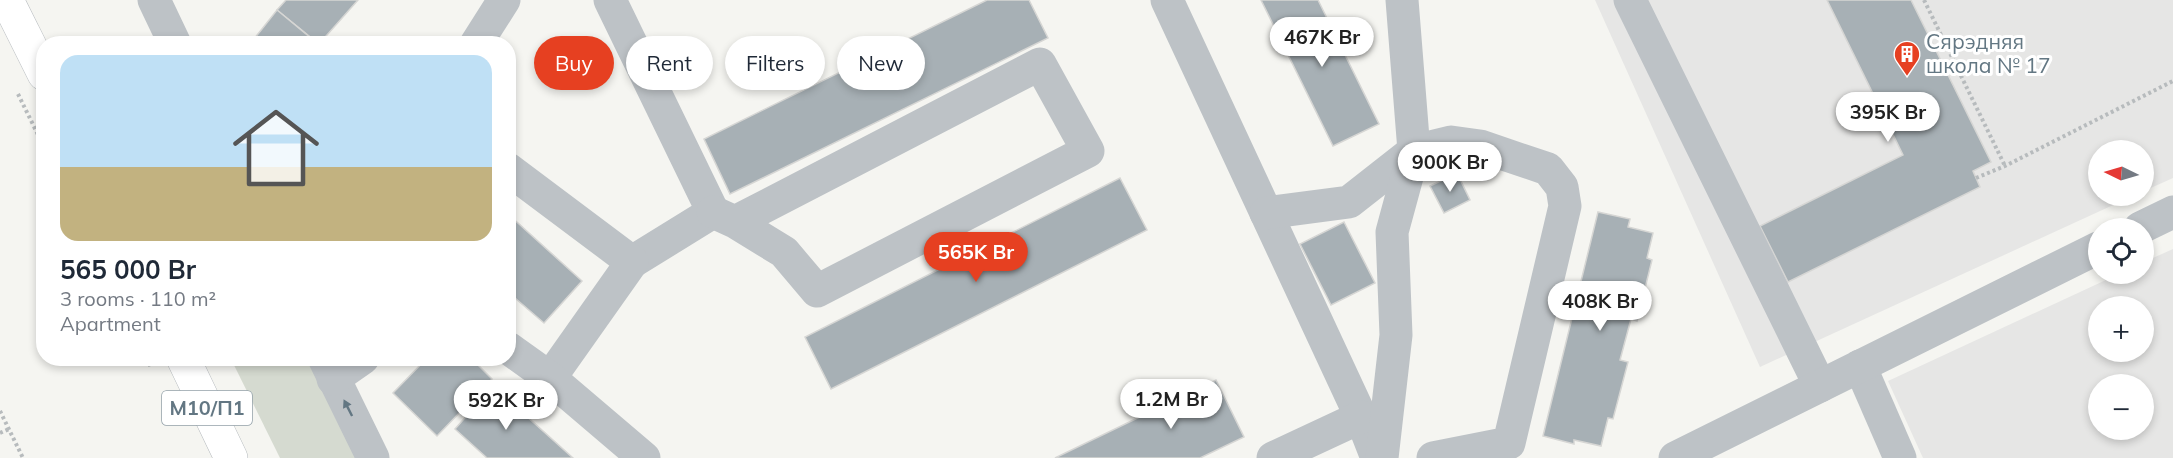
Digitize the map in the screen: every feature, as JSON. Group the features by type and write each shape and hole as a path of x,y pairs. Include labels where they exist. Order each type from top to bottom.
{"main road":[{"path":"7,0 36,58"},
{"name":"М10/П1","path":"187,366 231,458"}],"lane":[{"path":"481,36 504,0"},
{"path":"550,378 632,261 724,217 1040,64 1088,151 817,291 784,252 724,217 610,0"},
{"path":"1167,0 1361,417 1377,458"},
{"path":"1382,458 1396,335 1392,232 1414,151 1402,0"},
{"path":"1630,0 1820,386"},
{"path":"156,1 171,36"},
{"path":"1266,213 1349,202 1414,151 1451,142 1480,146 1548,169 1562,187 1565,206 1509,443 1433,458"},
{"path":"516,175 632,261"},
{"path":"2154,221 2173,212"},
{"path":"1675,458 2088,253"},
{"path":"516,354 550,378 644,458"},
{"path":"1860,366 1900,458"},
{"path":"329,369 373,458"},
{"path":"1273,458 1361,417"}],"path":[{"path":"1924,0 2005,166"},
{"path":"1977,178 2173,81"},
{"path":"15,88 36,131"},
{"path":"0,411 23,458"},
{"path":"0,433 9,429"}],"shaded area":[{"path":"1595,0 2173,0 2173,178 2154,187 2154,140 2088,140 2088,206 2111,206 1760,367"},
{"path":"2173,249 2173,458 1923,458 1888,381 2097,284 2154,284 2154,258"},
{"path":"234,366 320,366 366,458 280,458"}],"building":[{"path":"286,0 358,0 326,36 309,36 277,10"},
{"path":"987,0 1029,0 1048,38 730,194 704,139 804,90 825,90 825,80 837,74 837,90 925,90 925,36 914,36"},
{"path":"1261,0 1318,0 1379,124 1333,146"},
{"name":"Сярэдняя школа № 17","path":"1827,0 1911,0 1991,162 1973,171 1980,187 1788,282 1760,226 1903,155"},
{"path":"277,10 308,36 256,36"},
{"path":"1457,173 1470,200 1444,213 1430,186"},
{"path":"1120,178 1147,230 831,389 805,337"},
{"path":"1598,212 1630,219 1628,227 1653,233 1647,258 1652,260 1637,321 1631,319 1620,360 1628,362 1613,419 1608,418 1601,446 1574,440 1574,444 1543,436"},
{"path":"516,221 582,281 544,323 516,299"},
{"path":"1344,222 1375,283 1331,305 1300,244"},
{"path":"419,366 479,366 492,379 437,436 393,393"},
{"path":"1216,380 1244,437 1200,458 1055,458"},
{"path":"493,386 573,458 487,458 455,429"}],"place":[{"name":"Сярэдняя школа № 17","path":"1907,77"}]}
